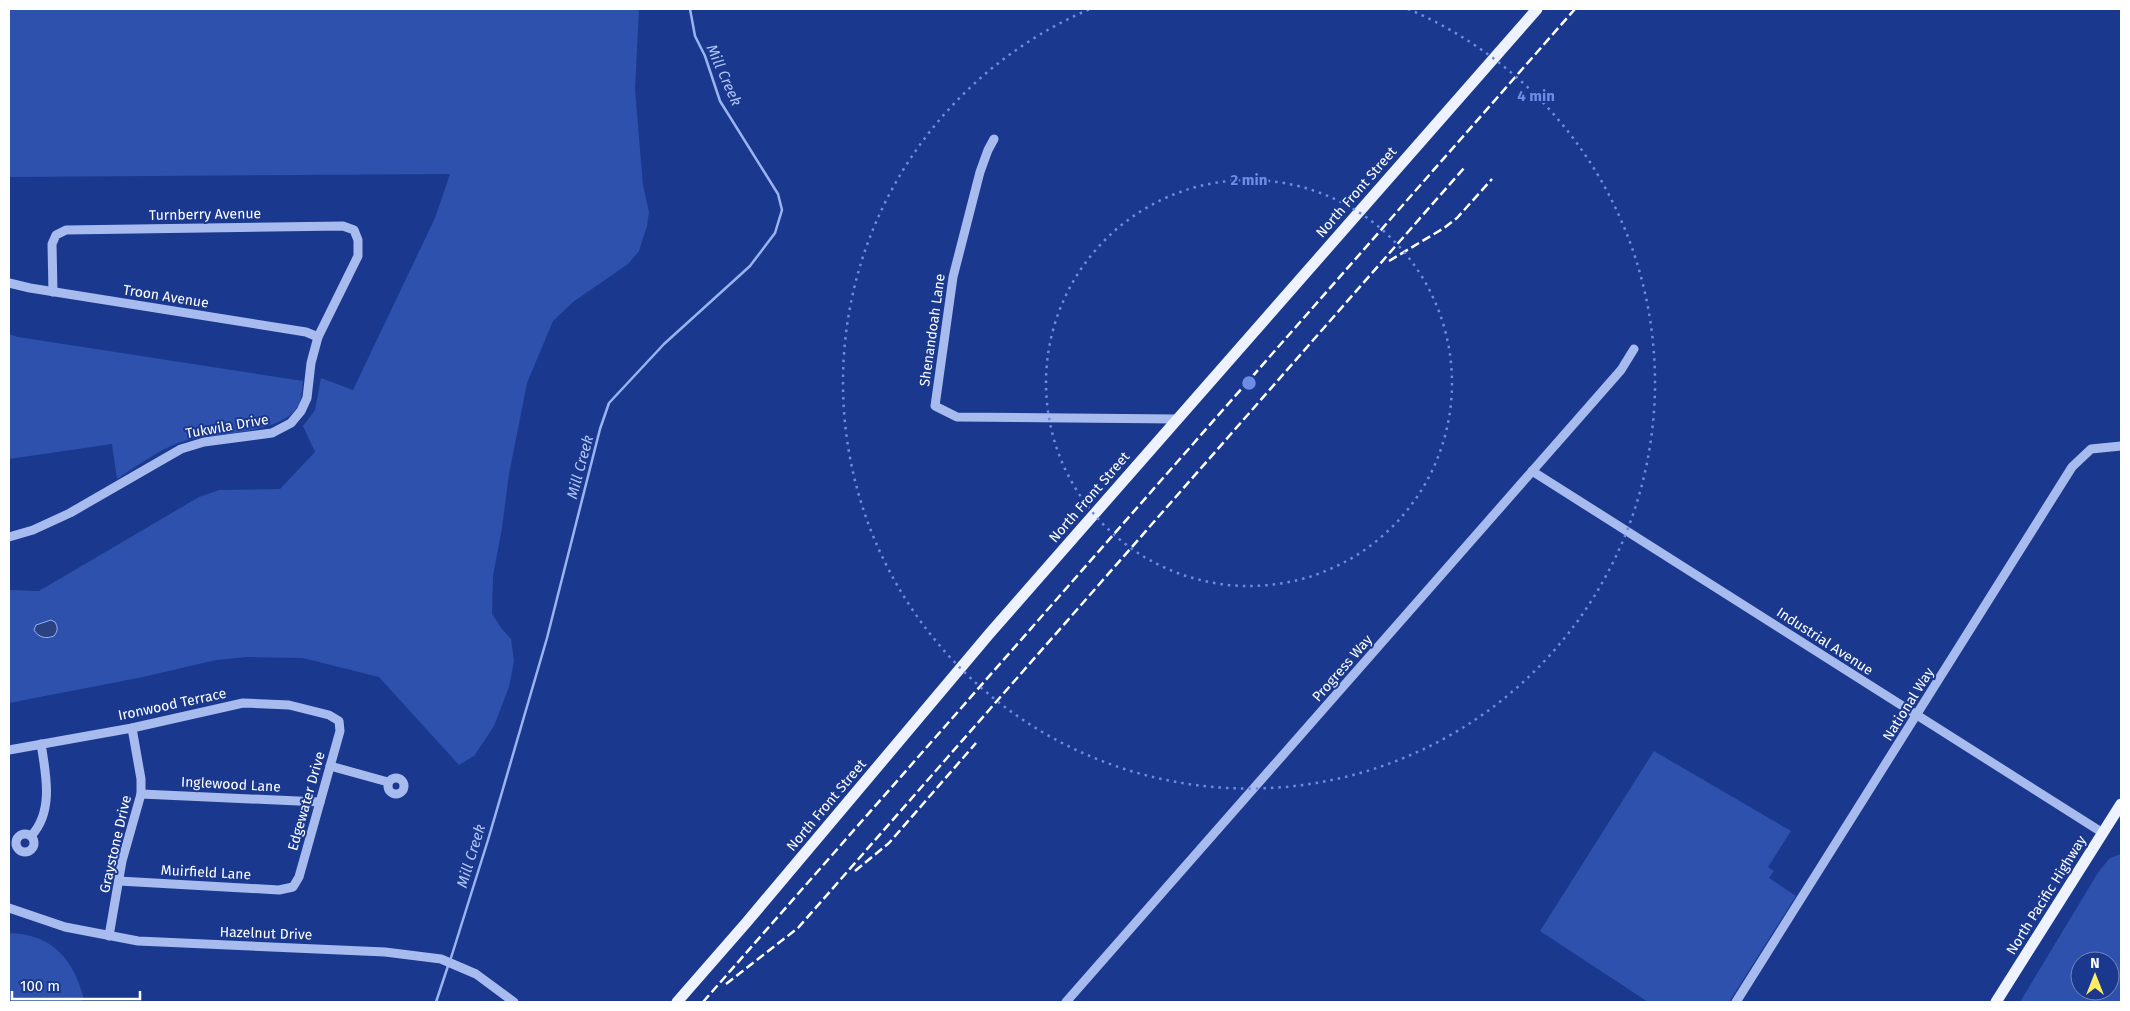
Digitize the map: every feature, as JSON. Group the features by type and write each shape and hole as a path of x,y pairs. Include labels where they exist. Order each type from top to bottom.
{"main road":[{"name":"North Front Street","path":"677,1002 736,936 972,654 1534,12"},
{"name":"North Pacific Highway","path":"1996,1002 2121,804"}],"street":[{"name":"Shenandoah Lane","path":"994,139 980,172 953,278 935,406 957,417 1177,419"},
{"name":"Turnberry Avenue","path":"53,292 52,244 56,235 66,230 343,226 354,230"},
{"name":"Tukwila Drive","path":"9,537 33,530 70,513 181,449 204,442 272,433 286,427 301,411 307,398 311,363 318,337 358,256 358,240 354,230"},
{"name":"Troon Avenue","path":"9,283 53,292 306,332 318,337"},
{"name":"Progress Way","path":"1066,1002 1621,370 1634,349"},
{"name":"National Way","path":"1736,1002 2072,467 2091,449 2121,446"},
{"name":"Industrial Avenue","path":"1532,471 2103,833"},
{"name":"Ironwood Terrace","path":"9,750 132,728 227,706 253,703 276,703 303,708 329,715 339,721"},
{"name":"Edgewater Drive","path":"292,887 299,877 340,731 339,721"},
{"name":"Graystone Drive","path":"109,936 124,852 141,794 141,779 132,728"},
{"path":"31,836 38,828 47,797 48,783 41,744"},
{"path":"330,766 388,782"},
{"name":"Inglewood Lane","path":"141,794 320,802"},
{"name":"Muirfield Lane","path":"118,881 280,890 292,887"},
{"name":"Hazelnut Drive","path":"9,908 53,924 109,936 163,942 385,952 442,959 459,965 489,982 514,1002"}],"shaded area":[{"path":"9,9 639,9 635,90 643,185 649,212 647,226 639,251 628,264 573,302 553,321 527,383 509,474 493,576 492,614 511,639 514,661 509,687 494,726 474,756 459,765 379,677 303,658 247,657 216,660 143,677 9,703 9,590 39,591 199,497 219,490 280,489 315,452 303,426 315,410 321,378 353,390 435,218 450,174 9,177"},
{"path":"9,334 18,337 303,381 301,399 291,414 278,422 246,431 194,439 172,445 117,479 112,444 9,459"},
{"path":"51,620 55,622 57,627 54,636 43,637 38,635 34,630 36,625"},
{"path":"1654,751 1791,831 1768,867 1774,871 1769,878 1796,896 1729,1002 1648,1002 1540,931"},
{"path":"2121,854 2121,1002 2020,1002 2099,871 2110,858"},
{"path":"9,933 38,938 59,952 74,973 84,1000 76,1002 9,1002"}],"waterway":[{"name":"Mill Creek","path":"450,961 488,840 547,638 600,429 609,403 664,344 750,266 775,233 782,210 778,194 720,101 705,56 695,36 690,9"},
{"name":"Mill Creek","path":"436,1002 448,966"}],"railway":[{"path":"703,1002 1575,9"},
{"path":"726,984 798,928 1464,168"},
{"path":"1389,261 1444,228 1457,218 1492,179"},
{"path":"855,871 889,843 976,743"}]}
